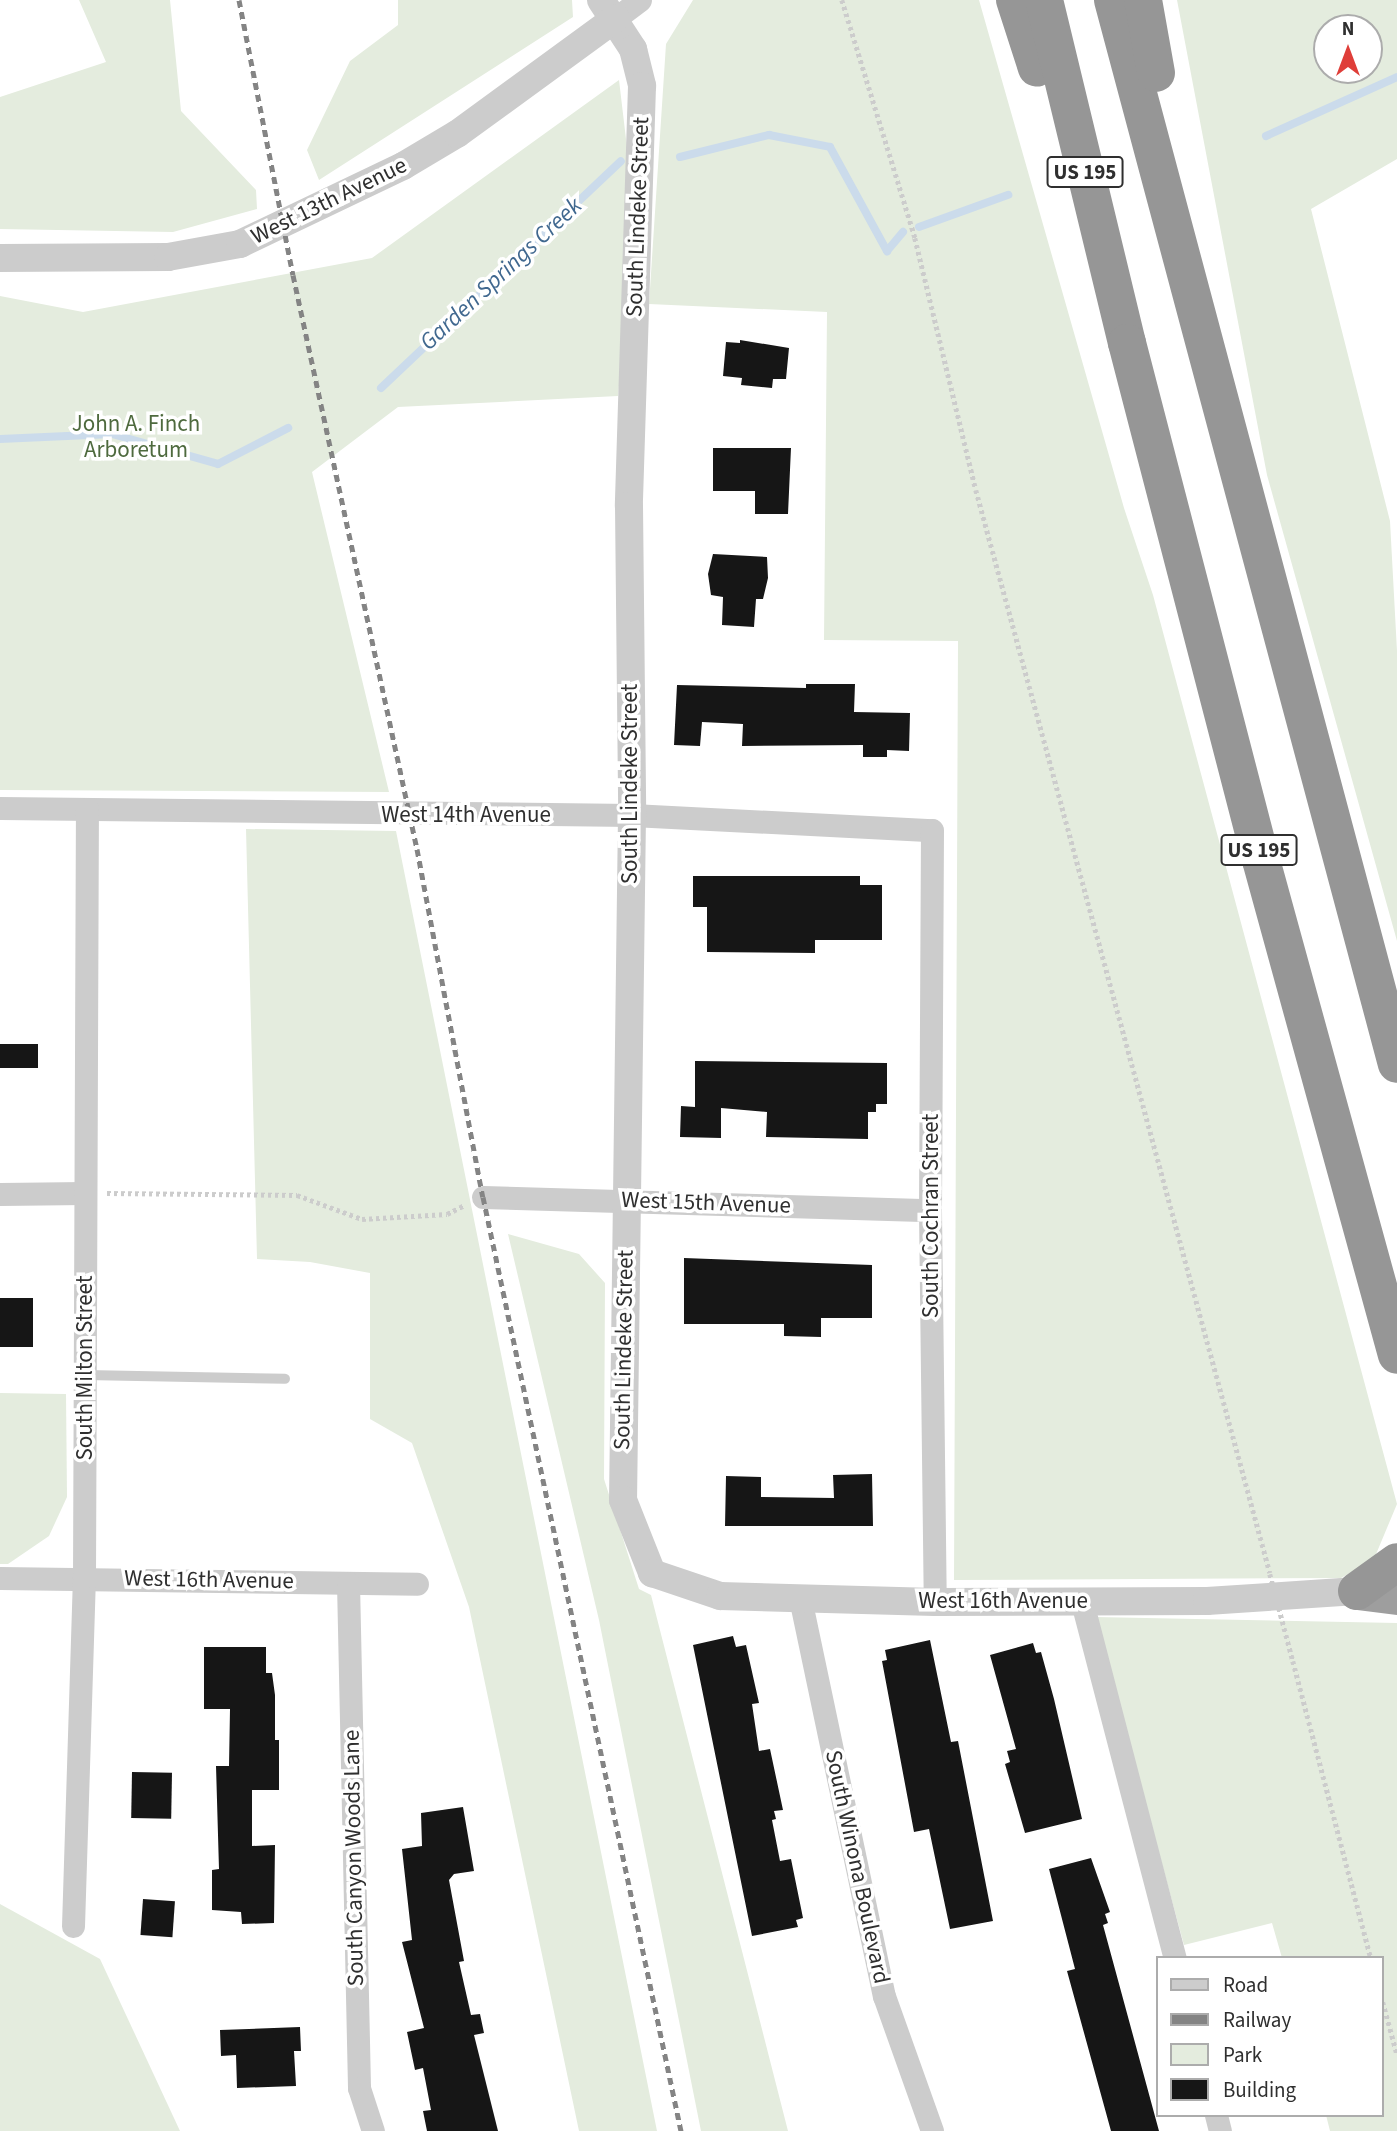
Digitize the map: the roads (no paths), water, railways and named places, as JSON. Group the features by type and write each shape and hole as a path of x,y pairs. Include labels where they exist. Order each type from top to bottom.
{"highway":[{"path":"1014,0 1127,343"},
{"name":"US 195","path":"1044,0 1127,343 1397,1355"},
{"name":"US 195","path":"1113,0 1397,1064"},
{"name":"US 195","path":"1143,0 1194,296"},
{"path":"1357,1591 1397,1562"},
{"path":"1357,1591 1397,1589"},
{"path":"1357,1591 1397,1596"}],"street":[{"path":"608,9 640,0"},
{"name":"West 13th Avenue","path":"0,258 168,257 240,244 414,160 608,9"},
{"name":"South Lindeke Street","path":"608,9 633,49 642,86 629,481 632,815 623,1500 652,1573"},
{"name":"West 14th Avenue","path":"0,808 632,815 932,830"},
{"name":"South Milton Street","path":"73,1926 84,1577 87,809"},
{"name":"South Cochran Street","path":"932,830 930,1210 935,1602"},
{"path":"0,1194 85,1193"},
{"name":"West 15th Avenue","path":"482,1197 930,1210"},
{"name":"West 16th Avenue","path":"652,1573 720,1596 935,1602 1207,1601 1357,1591"},
{"name":"West 16th Avenue","path":"0,1578 84,1577 418,1584"},
{"name":"South Canyon Woods Lane","path":"348,1583 359,2088 373,2131"},
{"name":"South Winona Boulevard","path":"800,1598 884,1996 932,2131"},
{"path":"1082,1602 1174,1956"}],"lane":[{"path":"85,1375 285,1379"}],"waterway":[{"name":"Garden Springs Creek","path":"1266,136 1397,77"},
{"name":"Garden Springs Creek","path":"680,157 769,135 830,147 887,251 903,232"},
{"name":"Garden Springs Creek","path":"381,388 621,161"},
{"name":"Garden Springs Creek","path":"919,227 1008,195"},
{"name":"Garden Springs Creek","path":"0,439 112,434 218,464 288,428"}],"railway":[{"path":"239,0 293,275 417,849 483,1197 681,2131"}],"park label":[{"name":"John A. Finch Arboretum","path":"136,437"}]}
